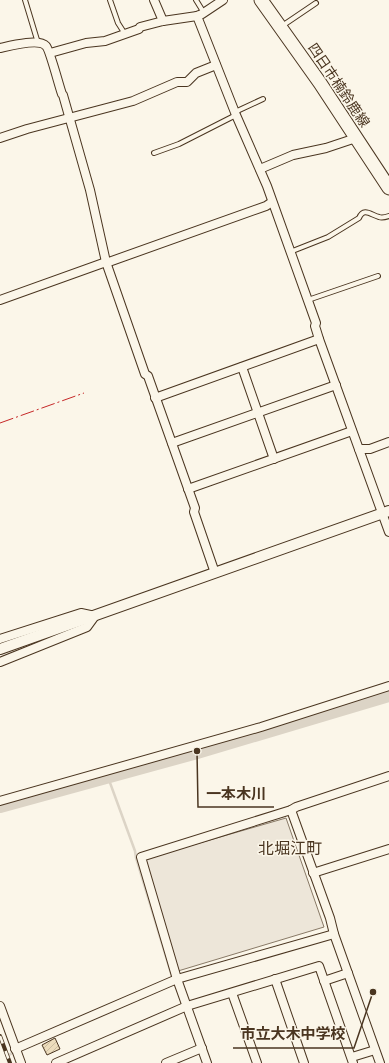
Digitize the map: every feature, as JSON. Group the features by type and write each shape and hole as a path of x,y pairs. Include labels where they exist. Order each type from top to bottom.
{"main road":[{"name":"四日市楠鈴鹿線","path":"261,0 320,83 389,188"}],"street":[{"path":"154,0 163,21"},
{"path":"50,54 86,43 105,41 140,27 201,14 224,0"},
{"path":"201,14 216,65 235,113 260,169 316,323 315,326 319,339 352,431 386,512 389,532"},
{"path":"0,48 14,44 41,43 46,46 50,54 90,190 106,262 145,374 148,376 195,508 194,512 216,573"},
{"path":"0,138 27,129 133,101 177,82 187,82 196,73 216,65"},
{"path":"260,169 293,155 326,148 356,138"},
{"path":"0,300 259,208 272,202"},
{"path":"155,398 319,339"},
{"path":"242,367 274,459"},
{"path":"172,443 336,385"},
{"path":"188,489 352,431"},
{"path":"359,449 370,449 389,442"},
{"path":"0,649 386,512"},
{"path":"0,639 81,613 95,616"},
{"path":"0,662 87,627 95,616"},
{"path":"0,801 261,727 389,686"},
{"path":"207,1063 187,1006 174,980 141,856 291,810 389,776"},
{"path":"291,810 380,1063"},
{"path":"313,873 389,849"},
{"path":"15,1049 174,980 334,934"},
{"path":"56,1063 68,1061 187,1006 319,966 352,1060 375,1050"},
{"path":"324,982 348,973"},
{"path":"275,979 304,1063"},
{"path":"232,993 257,1063"},
{"path":"0,1006 21,1063"},
{"path":"166,1063 202,1048"}],"lane":[{"path":"25,0 38,43"},
{"path":"110,0 118,23 125,34"},
{"path":"196,0 201,14"},
{"path":"280,27 316,3"},
{"path":"154,153 179,144 262,99"},
{"path":"290,252 328,237 359,218 364,212 369,212 379,217 389,216"},
{"path":"307,300 378,276"}],"shaded area":[{"path":"286,818 324,927 178,971 144,859"}],"building":[{"path":"55,1038 60,1049 47,1055 42,1045"}],"waterway":[{"path":"0,805 197,751 389,694"},
{"path":"109,780 135,851 173,980"}],"railway":[{"path":"0,1036 10,1063"}],"power":[{"path":"0,423 84,393"}],"place":[{"name":"一本木川","path":"197,751"},
{"name":"市立大木中学校","path":"373,992"}],"district":[{"name":"北堀江町","path":"290,848"}]}
